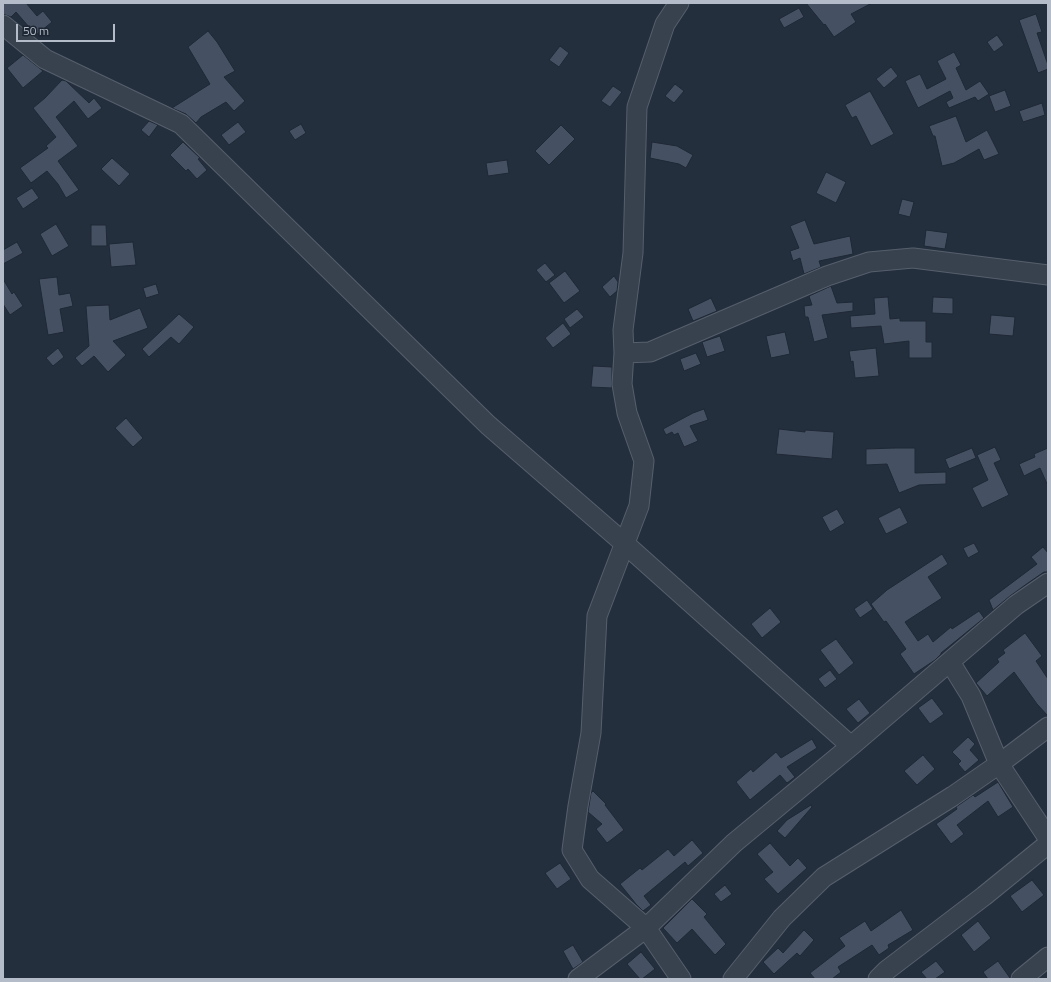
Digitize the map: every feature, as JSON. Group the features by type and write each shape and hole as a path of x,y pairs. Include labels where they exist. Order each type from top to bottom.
{"street":[{"path":"679,3 665,24 637,107 633,253 623,330 624,353 622,384 627,413 644,461 639,506 598,616 591,733 572,850 590,879 646,928 681,979"},
{"path":"3,25 45,59 181,124 488,425 624,543 851,746"},
{"path":"624,353 650,352 827,276 869,262 913,258 1048,275"},
{"path":"578,979 646,928 734,843 851,746 1016,605 1048,583"},
{"path":"950,662 971,696 999,764 1048,838"},
{"path":"733,979 782,918 824,877 953,796 999,764 1048,726"},
{"path":"878,979 887,970 984,896 1048,844"},
{"path":"1021,979 1048,957"}],"building":[{"path":"3,3 26,3 37,16 43,11 52,22 36,35 16,12 11,17 3,14"},
{"path":"806,3 872,3 851,14 856,22 834,37 825,24 824,25"},
{"path":"799,8 804,17 784,28 779,19"},
{"path":"1036,14 1042,32 1037,33 1048,65 1048,69 1038,73 1019,20"},
{"path":"208,31 217,42 235,71 224,77 245,101 234,111 226,102 201,117 196,123 186,114 172,108 210,84 188,47"},
{"path":"997,35 1004,45 994,52 987,42"},
{"path":"560,46 569,53 559,67 549,60"},
{"path":"954,52 961,65 956,68 966,90 980,81 989,94 978,101 975,97 949,108 946,102 953,98 950,91 918,108 905,81 920,74 927,89 946,79 937,61"},
{"path":"23,55 43,71 23,88 7,68"},
{"path":"891,67 898,76 884,88 876,79"},
{"path":"62,80 66,81 89,103 94,98 102,108 88,119 74,101 56,117 78,146 58,161 79,190 66,198 58,184 47,171 31,183 20,168 48,148 46,146 56,137 33,108"},
{"path":"675,84 684,91 674,103 665,96"},
{"path":"613,86 622,92 610,107 601,101"},
{"path":"1005,90 1011,106 995,112 989,96"},
{"path":"870,91 894,134 871,146 856,116 852,118 845,105"},
{"path":"1042,103 1045,115 1023,122 1019,111"},
{"path":"956,116 966,142 987,130 999,154 984,160 979,149 954,163 942,166 935,136 933,136 929,126"},
{"path":"149,121 158,125 149,137 141,130"},
{"path":"238,122 246,132 229,145 221,135"},
{"path":"301,124 306,133 295,140 289,131"},
{"path":"561,125 575,139 549,165 535,151"},
{"path":"183,142 200,158 198,159 207,170 197,179 188,169 186,171 170,155"},
{"path":"652,142 677,146 693,155 686,168 679,164 650,158"},
{"path":"112,158 130,174 119,186 101,169"},
{"path":"507,160 509,173 488,176 486,163"},
{"path":"826,172 846,182 836,203 816,193"},
{"path":"32,188 39,198 23,209 16,198"},
{"path":"902,199 914,202 910,217 898,214"},
{"path":"805,220 814,244 850,236 853,254 819,261 821,267 804,274 800,258 793,261 790,251 799,248 790,226"},
{"path":"56,224 69,246 52,256 40,234"},
{"path":"91,225 106,225 107,246 91,246"},
{"path":"926,230 948,233 945,249 924,246"},
{"path":"17,242 23,253 3,264 3,250"},
{"path":"133,242 136,265 111,267 109,244"},
{"path":"545,263 555,275 546,282 536,270"},
{"path":"565,271 580,291 564,303 549,283"},
{"path":"614,276 618,282 617,291 610,297 602,287"},
{"path":"57,277 59,295 70,293 73,306 60,309 64,332 48,335 39,279"},
{"path":"3,279 12,294 14,292 23,306 10,315 3,304"},
{"path":"156,284 159,294 146,298 143,288"},
{"path":"831,286 837,303 853,302 853,311 822,315 828,338 814,342 808,317 805,317 804,306 812,305 809,296"},
{"path":"888,297 890,319 900,318 900,321 926,321 926,342 932,342 932,358 909,358 909,341 884,344 881,326 851,328 850,316 875,314 874,298"},
{"path":"933,297 953,298 953,314 932,313"},
{"path":"711,298 717,311 693,321 688,309"},
{"path":"109,305 110,320 140,308 148,328 113,341 126,355 108,372 94,356 82,366 75,358 89,346 86,306"},
{"path":"577,309 584,317 570,328 564,319"},
{"path":"179,314 194,327 179,344 171,337 149,357 142,349"},
{"path":"991,315 1015,317 1013,336 989,334"},
{"path":"563,323 571,334 553,348 545,338"},
{"path":"785,332 790,354 771,358 766,336"},
{"path":"720,336 725,351 707,357 702,342"},
{"path":"58,348 64,357 53,366 46,358"},
{"path":"876,348 879,376 855,378 853,361 851,362 849,351"},
{"path":"696,353 701,364 684,371 680,359"},
{"path":"593,366 612,367 612,388 591,387"},
{"path":"704,409 708,420 690,426 698,441 684,447 678,433 674,435 672,432 666,435 663,429 693,413"},
{"path":"126,418 143,438 133,447 115,428"},
{"path":"779,429 805,432 805,430 834,432 832,459 776,454"},
{"path":"995,447 1001,460 994,463 1009,495 982,508 972,488 988,480 977,455"},
{"path":"915,448 915,473 946,472 946,484 919,485 899,493 887,464 866,465 866,449"},
{"path":"972,448 976,458 949,469 945,459"},
{"path":"1048,448 1048,486 1040,468 1024,476 1019,464 1035,457 1034,454"},
{"path":"900,507 908,523 886,534 878,518"},
{"path":"837,509 845,523 830,532 822,517"},
{"path":"974,543 979,552 968,558 963,548"},
{"path":"1043,547 1048,553 1048,572 1044,572 1028,583 993,610 989,600 1037,564 1031,557"},
{"path":"942,554 948,564 928,577 942,598 905,622 918,641 928,634 933,642 951,627 952,629 979,611 984,618 941,653 935,660 914,674 900,654 906,649 886,621 884,622 871,604 887,590"},
{"path":"867,600 873,609 860,618 854,609"},
{"path":"770,608 781,622 762,638 751,624"},
{"path":"1025,633 1042,656 1036,661 1048,679 1048,716 1037,704 1014,672 987,696 976,683 999,662 997,659 1005,653 1003,650"},
{"path":"836,639 854,663 839,675 820,650"},
{"path":"830,670 837,679 825,688 818,679"},
{"path":"932,698 944,714 930,724 918,708"},
{"path":"859,699 870,713 858,723 846,709"},
{"path":"968,737 975,744 970,750 979,760 965,772 958,764 961,761 952,752"},
{"path":"812,739 817,748 787,767 795,777 787,783 780,775 750,800 736,782 751,769 753,772 776,752 781,758"},
{"path":"923,755 935,769 917,785 904,771"},
{"path":"998,782 1013,807 998,817 988,801 957,825 964,834 951,844 936,824 973,795 975,797"},
{"path":"593,791 606,804 605,805 624,830 607,843 596,829 602,824 588,812 591,793"},
{"path":"811,805 812,807 785,838 777,831 787,820"},
{"path":"692,840 703,853 688,866 685,862 644,896 651,905 643,911 620,884 640,868 642,870 668,849 674,856"},
{"path":"770,843 790,866 798,858 807,868 778,894 764,879 773,872 757,854"},
{"path":"560,863 571,879 557,889 545,873"},
{"path":"1032,880 1044,895 1022,912 1010,896"},
{"path":"725,885 732,894 721,902 714,894"},
{"path":"692,899 707,914 704,917 726,944 715,955 692,929 677,943 663,928"},
{"path":"901,910 913,930 888,945 889,948 879,955 872,945 838,967 841,972 832,979 815,979 810,973 845,946 839,938 865,921 871,931"},
{"path":"978,921 991,938 974,952 961,935"},
{"path":"804,930 814,940 800,956 797,953 774,974 763,962 778,948 783,953"},
{"path":"573,945 583,962 573,969 563,951"},
{"path":"641,952 655,969 640,979 627,964"},
{"path":"936,961 945,972 935,979 927,979 921,972"},
{"path":"998,961 1010,979 988,979 983,972"}]}
